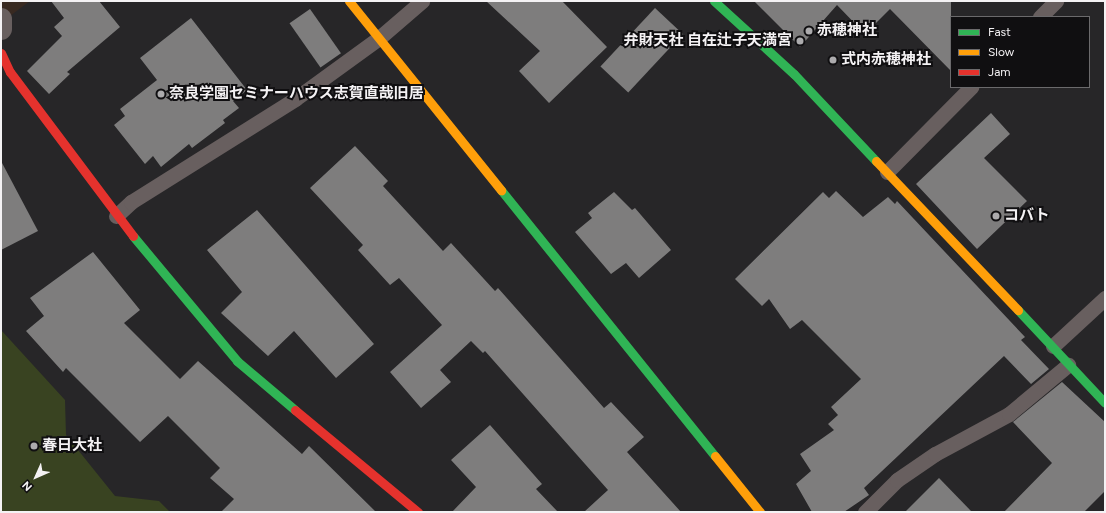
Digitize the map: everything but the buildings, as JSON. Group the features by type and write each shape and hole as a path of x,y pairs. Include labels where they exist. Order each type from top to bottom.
{"street":[{"path":"349,1 760,512"},
{"path":"714,1 794,74 1053,346 1068,365 1105,403"},
{"path":"1,19 1,29"},
{"path":"1,53 10,72 116,216 237,361 418,512"}],"lane":[{"path":"116,216 131,202 294,99 379,38 422,1"},
{"path":"1041,16 1056,1"},
{"path":"887,172 970,88"},
{"path":"1053,346 1105,298"},
{"path":"864,512 897,480 935,454 1009,414 1068,365"}],"shaded area":[{"path":"1,1 30,1 2,22"}],"green space":[{"name":"春日大社","path":"1,330 65,400 66,435 115,496 159,501 170,512 1,512"}],"traffic: fast":[{"path":"714,1 794,74 876,161"},
{"path":"501,190 715,456"},
{"path":"133,236 237,361 295,410"},
{"path":"1018,310 1105,403"}],"traffic: slow":[{"path":"349,1 501,190"},
{"path":"876,161 1018,310"},
{"path":"715,456 760,512"}],"traffic: jam":[{"path":"1,53 10,72 133,236"},
{"path":"295,410 418,512"}],"place":[{"name":"赤穂神社","path":"809,31"},
{"name":"弁財天社 自在辻子天満宮","path":"800,41"},
{"name":"式内赤穂神社","path":"833,60"},
{"name":"奈良学園セミナーハウス志賀直哉旧居","path":"161,94"},
{"name":"コバト","path":"996,216"},
{"name":"春日大社","path":"34,446"}]}
